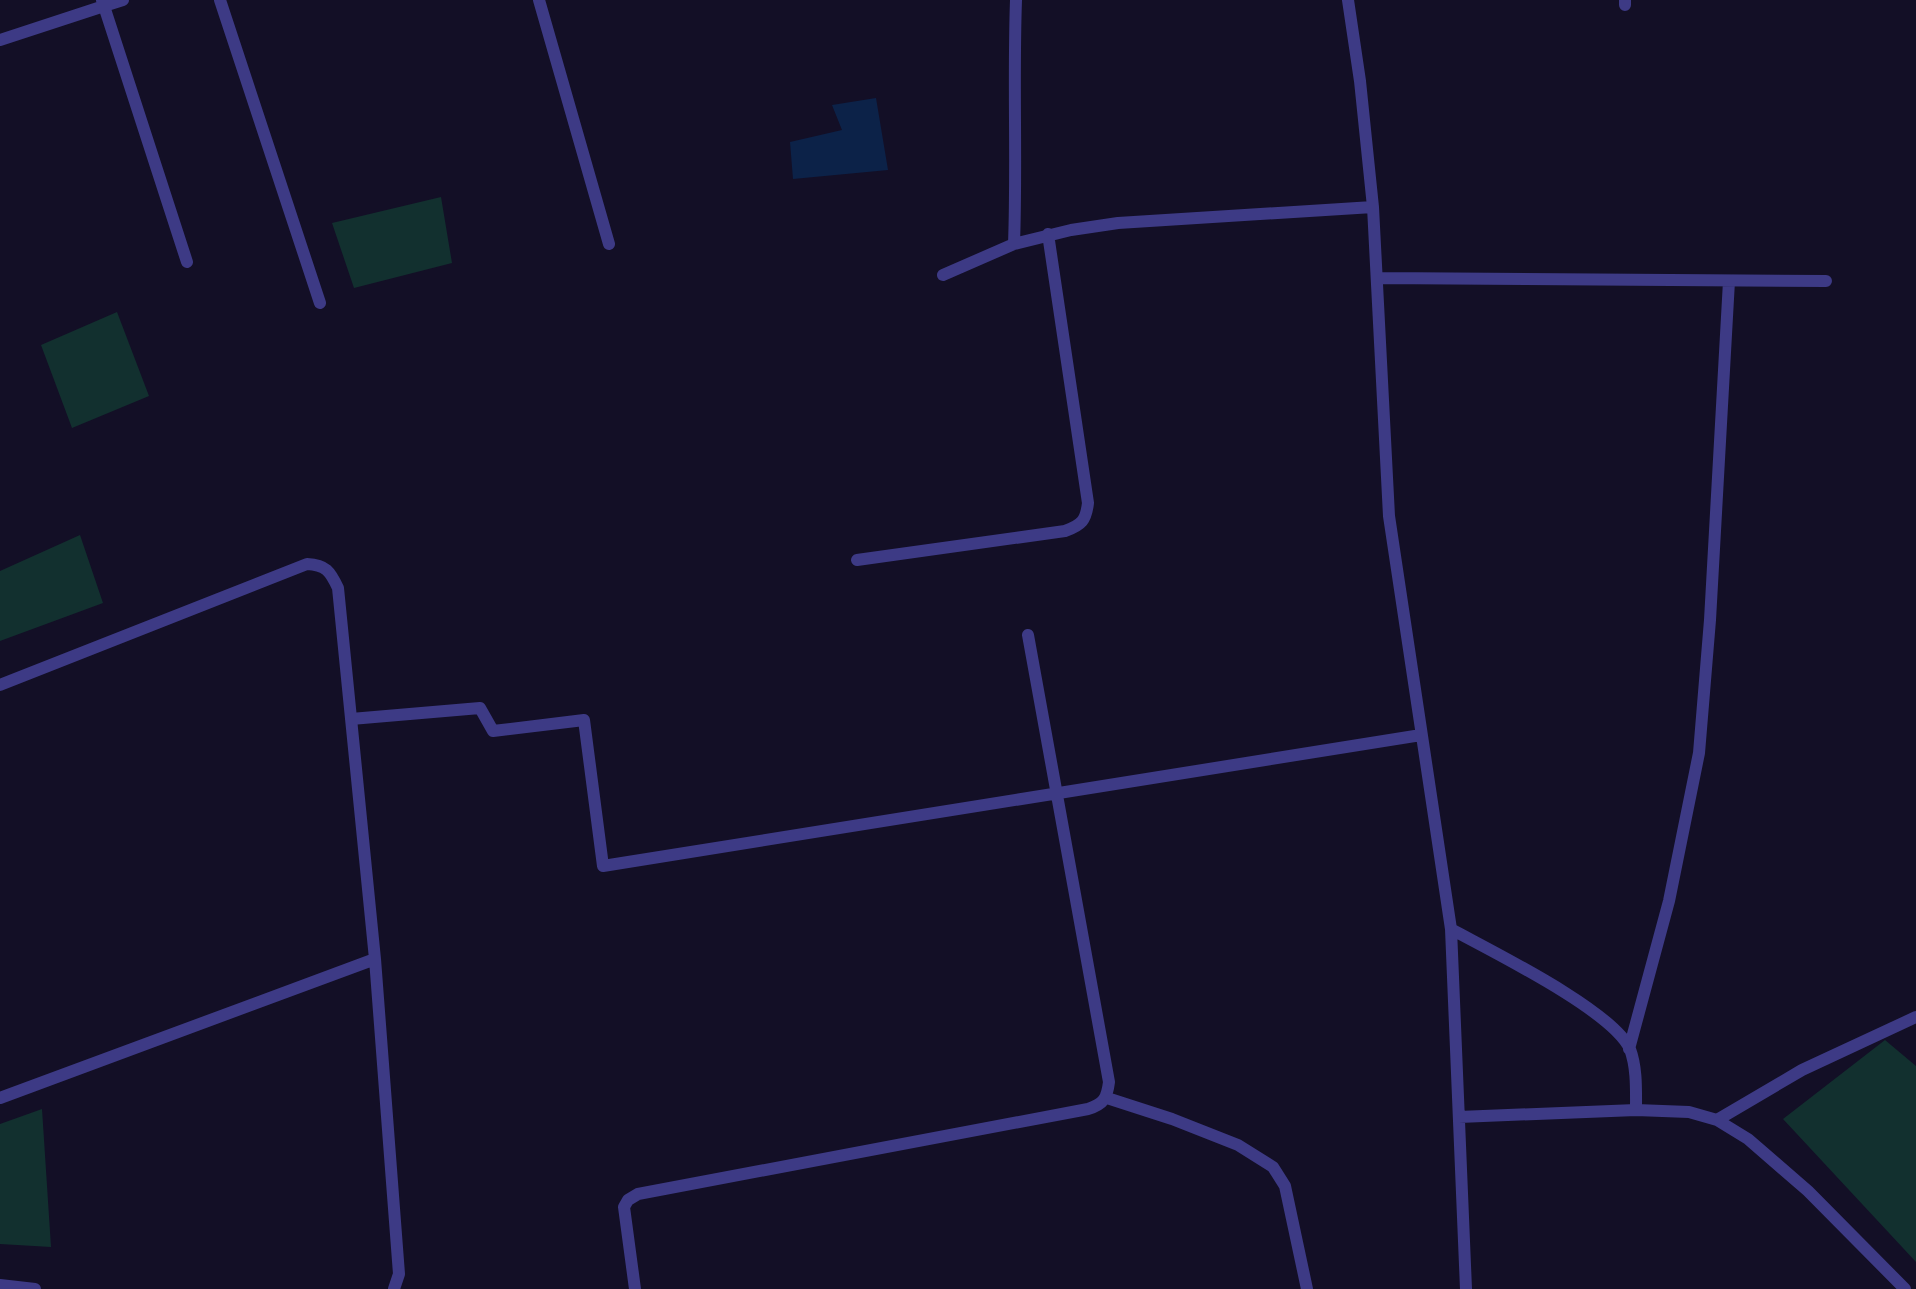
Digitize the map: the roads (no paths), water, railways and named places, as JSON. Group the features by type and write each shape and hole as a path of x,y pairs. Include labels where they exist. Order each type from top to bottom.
{"street":[{"path":"0,40 103,3 123,0"},
{"path":"220,0 320,303"},
{"path":"539,0 609,244"},
{"path":"1014,244 1017,172 1015,90 1016,0"},
{"path":"1348,0 1360,81 1373,207 1389,516 1451,929 1466,1289"},
{"path":"103,3 187,262"},
{"path":"943,275 1014,244 1048,234 1118,223 1373,207"},
{"path":"857,560 1065,531 1079,526 1086,518 1088,503 1048,234"},
{"path":"1378,278 1826,281"},
{"path":"1629,1049 1669,901 1699,753 1710,620 1729,280"},
{"path":"0,685 307,564 320,565 332,574 338,588 375,959 400,1274 394,1289"},
{"path":"635,1289 624,1208 628,1200 638,1194 1088,1109 1099,1106 1107,1098 1109,1082 1028,635"},
{"path":"351,719 480,708 493,731 584,720 603,866 1421,735"},
{"path":"1451,929 1574,998 1617,1033 1629,1049 1634,1066 1636,1110"},
{"path":"0,1098 375,959"},
{"path":"1716,1120 1802,1070 1916,1017"},
{"path":"1107,1098 1172,1120 1238,1146 1273,1167 1285,1186 1306,1289"},
{"path":"1459,1118 1636,1110 1689,1112 1716,1120 1748,1139 1800,1185 1905,1289"},
{"path":"0,1285 35,1289"}],"water":[{"path":"876,98 888,170 793,179 790,142 842,130 832,105"}]}
